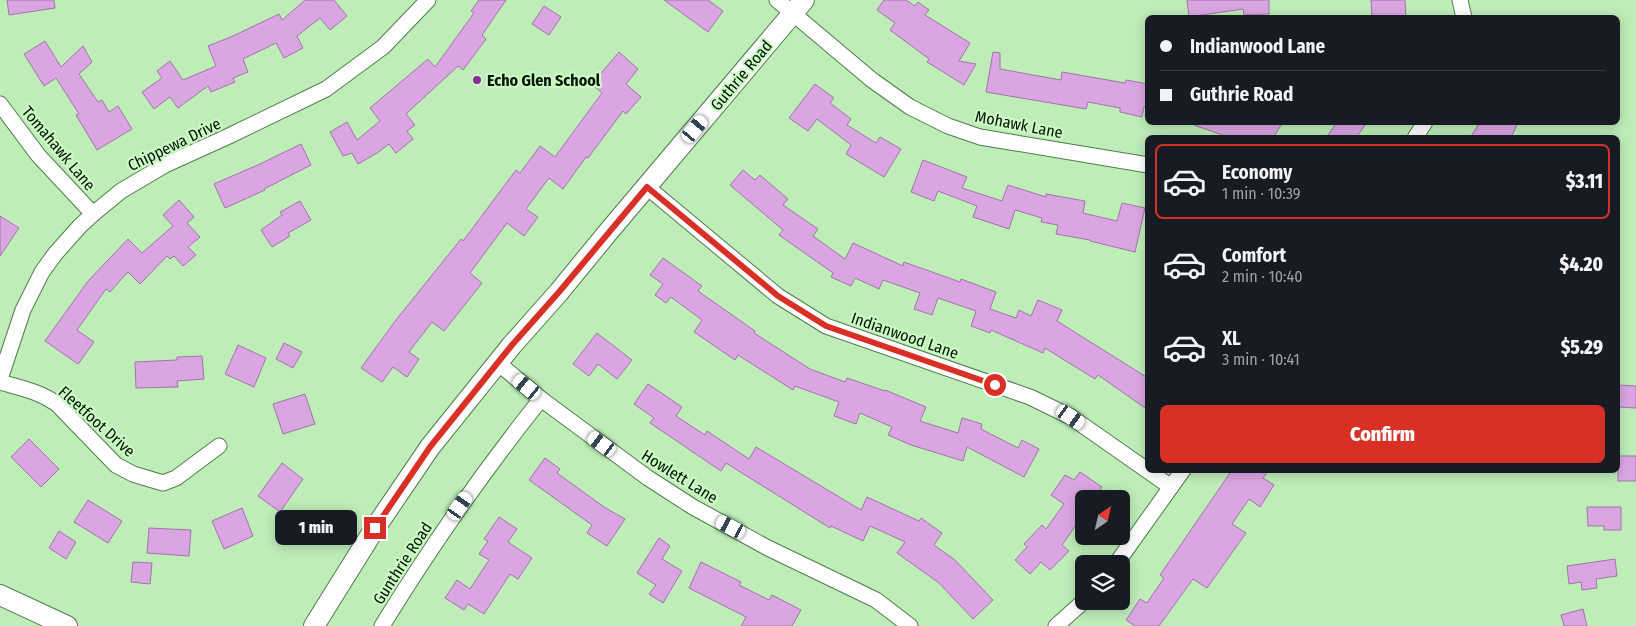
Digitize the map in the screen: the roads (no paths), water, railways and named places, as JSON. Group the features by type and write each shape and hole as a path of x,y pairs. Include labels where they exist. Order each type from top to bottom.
{"street":[{"name":"Chippewa Drive","path":"0,381 23,310 42,272 80,226 93,214 121,191 165,165 230,136 326,89 383,47 428,0"},
{"name":"Mohawk Lane","path":"777,0 798,7 872,80 910,107 948,126 980,137 1145,164"},
{"path":"1460,0 1463,15"},
{"name":"Guthrie Road","path":"314,626 375,528 430,447 498,363 798,7"},
{"name":"Tomahawk Lane","path":"0,104 38,155 93,214"},
{"name":"Indianwood Lane","path":"647,187 778,296 826,326 1030,397 1071,417 1145,469"},
{"name":"Howlett Lane","path":"498,363 542,399 648,478 693,507 768,548 876,600 910,626"},
{"name":"Fleetfoot Drive","path":"0,381 34,391 48,398 116,466 140,477 163,483 176,478 219,446"},
{"name":"Gunthrie Road","path":"382,626 469,493 542,399"},
{"name":"Indianwood Lane","path":"1151,473 1171,487"},
{"path":"1122,555 1181,473"},
{"path":"0,595 67,626"},
{"path":"1056,626 1075,609"}],"place":[{"name":"Echo Glen School","path":"477,80"}]}
